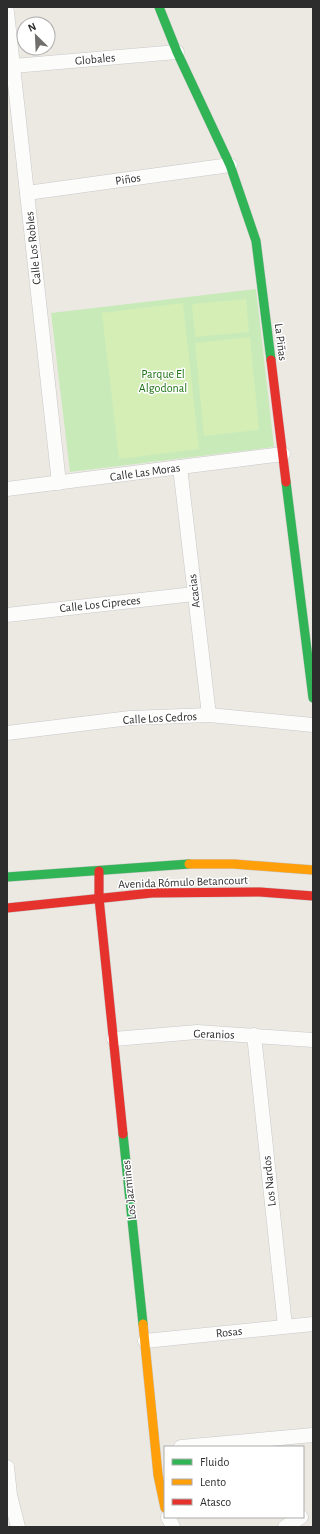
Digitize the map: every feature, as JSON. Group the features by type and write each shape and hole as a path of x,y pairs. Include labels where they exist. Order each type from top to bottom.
{"street":[{"name":"La Piñas","path":"159,7 177,52 230,165 256,241 313,698"},
{"name":"Calle Los Robles","path":"7,12 60,483"},
{"name":"Globales","path":"13,66 177,52"},
{"name":"Piños","path":"27,193 230,165"},
{"name":"Calle Las Moras","path":"7,489 282,454"},
{"name":"Acacias","path":"180,467 209,715"},
{"name":"Calle Los Cipreces","path":"7,615 194,594"},
{"name":"Calle Los Cedros","path":"7,733 130,718 209,715 313,725"},
{"name":"Avenida Rómulo Betancourt","path":"7,877 180,864 234,864 313,870"},
{"name":"Los Jazmines","path":"99,871 99,898 145,1340 160,1449 158,1475 164,1503"},
{"name":"Avenida Rómulo Betancourt","path":"7,908 152,893 260,892 313,896"},
{"name":"Geranios","path":"114,1039 197,1032 313,1040"},
{"name":"Los Nardos","path":"254,1035 285,1326"},
{"name":"Rosas","path":"145,1340 313,1324"},
{"path":"193,1446 313,1436"},
{"path":"7,1467 10,1495 18,1527"},
{"path":"304,1516 313,1510"},
{"path":"168,1518 173,1527"},
{"path":"285,1527 300,1518"}],"green space":[{"name":"Parque El Algodonal","path":"256,289 274,447 70,472 51,313"},
{"path":"246,299 249,332 195,337 192,304"},
{"path":"183,303 199,449 119,459 102,313"},
{"path":"250,337 259,430 204,436 195,343"}],"traffic: fast":[{"path":"159,7 177,52 230,165 256,241 271,360"},
{"path":"286,482 313,698"},
{"path":"7,877 189,864"},
{"path":"123,1134 143,1324"}],"traffic: slow":[{"path":"189,864 234,864 313,870"},
{"path":"143,1324 158,1475 164,1503"}],"traffic: jam":[{"path":"271,360 286,482"},
{"path":"99,871 99,898 123,1134"},
{"path":"7,908 152,893 260,892 313,896"}]}
